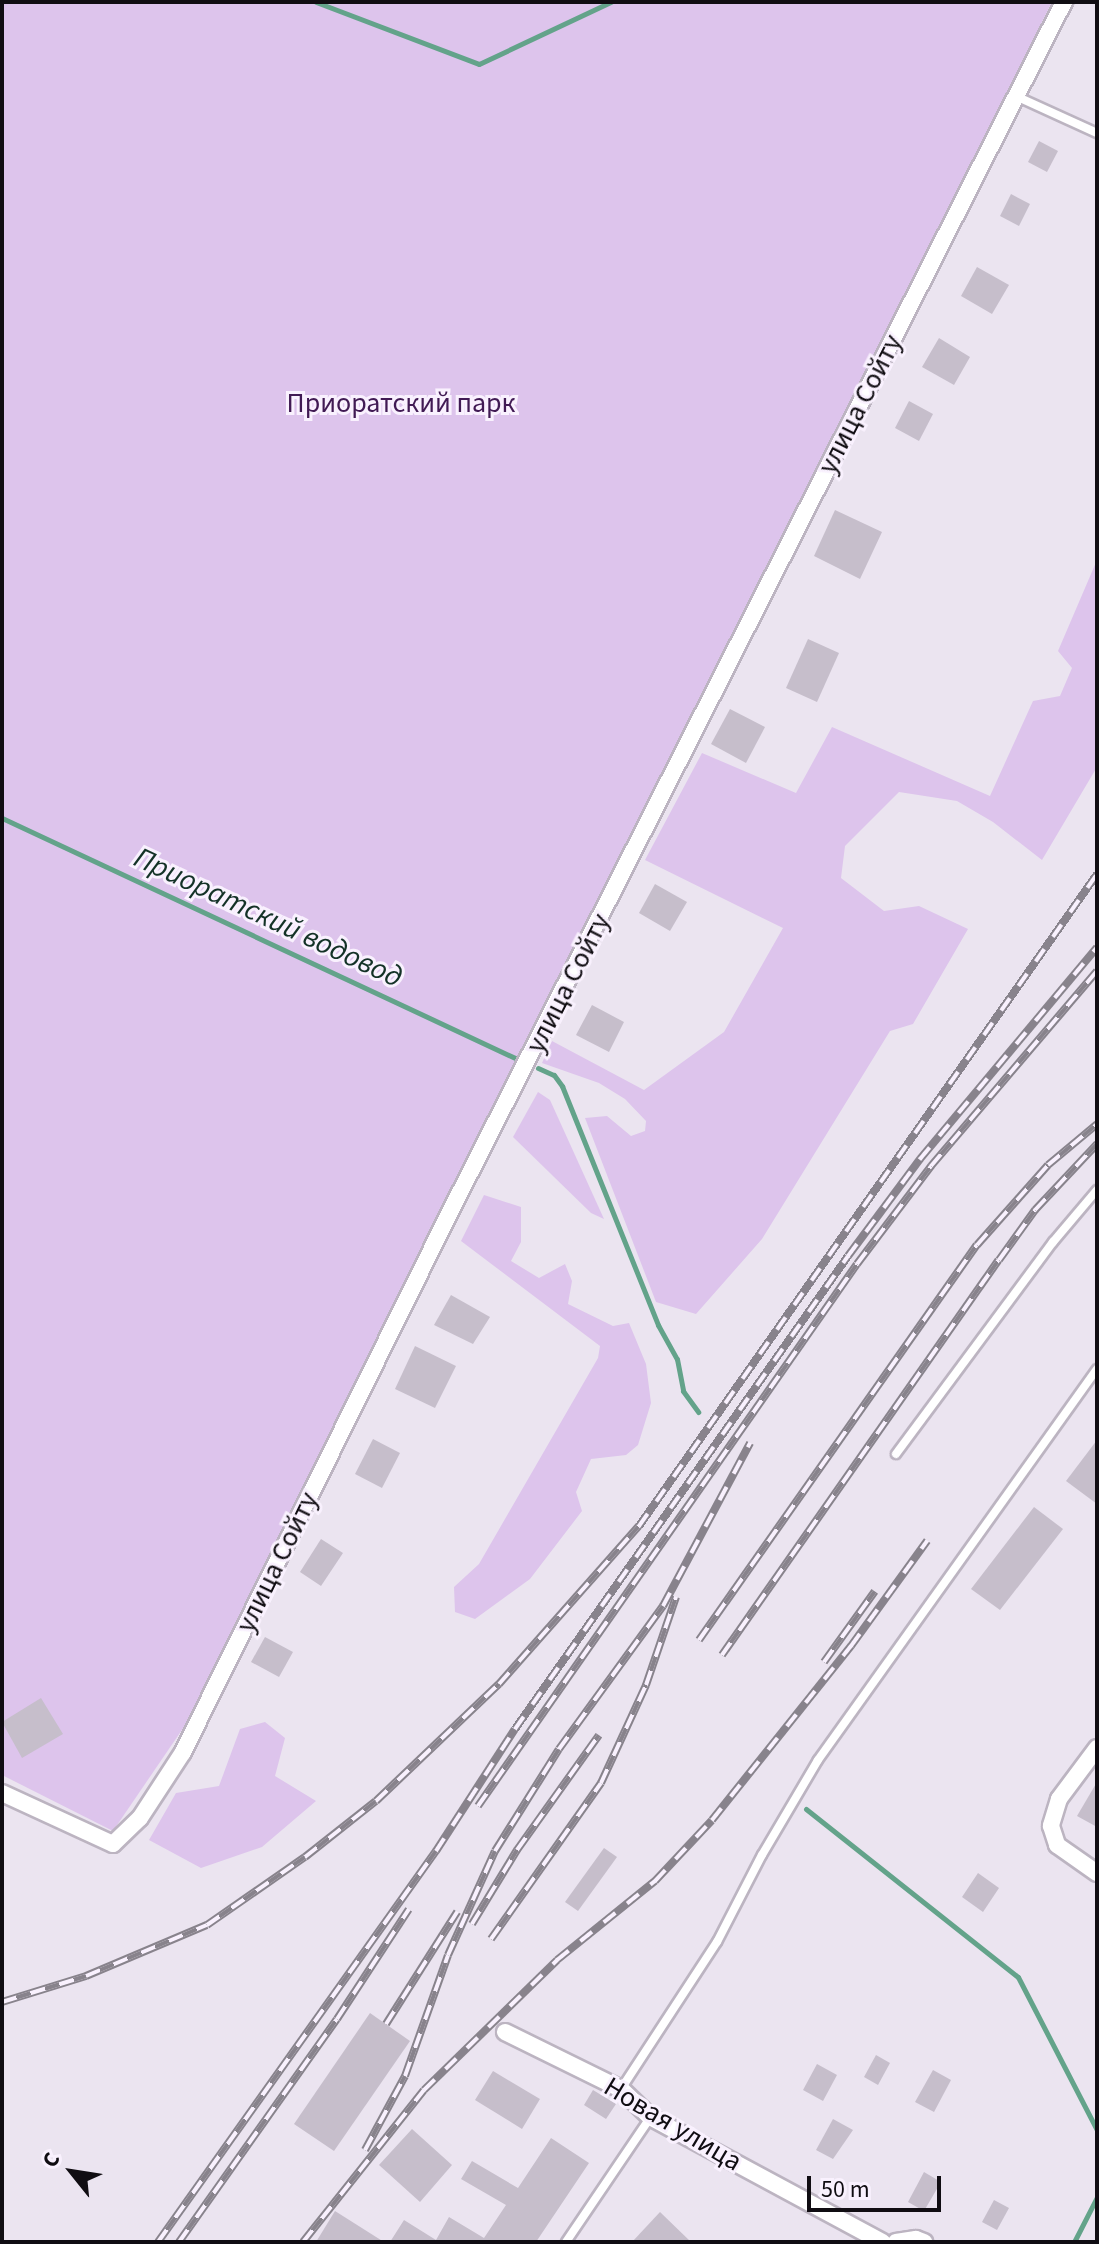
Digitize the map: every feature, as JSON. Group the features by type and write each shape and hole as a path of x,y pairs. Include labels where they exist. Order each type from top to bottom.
{"street":[{"name":"улица Сойту","path":"2,1793 113,1844 140,1818 183,1752 447,1218 1064,2"},
{"path":"1097,1748 1059,1799 1051,1826 1057,1845 1097,1873"},
{"name":"Новая улица","path":"505,2032 621,2089 650,2117 882,2242"},
{"path":"896,2242 916,2239 924,2242"}],"lane":[{"path":"1018,97 1097,133"},
{"path":"896,1454 1053,1242 1097,1190"},
{"path":"621,2089 717,1942 762,1855 818,1760 1097,1369"},
{"path":"566,2242 650,2117"}],"green space":[{"name":"Приоратский парк","path":"2,2 1052,2 188,1721 113,1831 2,1775"},
{"path":"1097,560 1097,767 1042,860 993,822 957,801 899,792 845,846 841,878 884,911 919,906 968,929 913,1024 890,1031 762,1239 696,1314 656,1302 585,1118 607,1116 631,1136 645,1131 646,1121 625,1099 599,1083 542,1063 552,1041 644,1090 724,1032 783,928 645,860 702,753 796,793 832,727 990,796 1033,701 1060,696 1072,668 1058,651"},
{"path":"538,1092 550,1100 604,1219 591,1213 513,1137"},
{"path":"484,1195 521,1207 521,1242 511,1261 539,1278 565,1264 572,1281 568,1304 613,1326 629,1323 646,1364 651,1403 638,1445 626,1455 591,1459 576,1492 582,1511 530,1579 475,1619 455,1612 454,1587 479,1564 598,1358 600,1346 461,1241"},
{"path":"265,1722 285,1738 275,1776 316,1801 262,1847 201,1868 149,1840 176,1793 219,1786 240,1729"}],"building":[{"path":"1039,141 1058,151 1047,172 1028,162"},
{"path":"1011,194 1030,204 1019,226 1000,216"},
{"path":"977,267 1009,285 992,314 961,296"},
{"path":"939,338 970,357 954,385 922,367"},
{"path":"909,401 933,414 919,441 895,428"},
{"path":"835,510 882,532 860,579 814,556"},
{"path":"808,639 839,653 817,702 786,688"},
{"path":"730,709 765,727 746,763 711,744"},
{"path":"655,884 687,902 670,931 639,913"},
{"path":"592,1005 624,1022 609,1052 576,1035"},
{"path":"451,1295 490,1317 473,1344 434,1325"},
{"path":"415,1346 456,1366 435,1408 395,1389"},
{"path":"373,1439 400,1453 382,1488 355,1474"},
{"path":"1097,1440 1097,1504 1066,1481"},
{"path":"1034,1507 1063,1529 1000,1610 971,1589"},
{"path":"321,1539 343,1553 321,1586 300,1572"},
{"path":"265,1637 293,1652 279,1677 251,1662"},
{"path":"41,1698 63,1734 22,1758 2,1722"},
{"path":"1097,1782 1097,1827 1077,1816"},
{"path":"604,1848 617,1857 578,1911 565,1902"},
{"path":"978,1873 999,1888 983,1912 962,1897"},
{"path":"370,2013 410,2041 334,2151 294,2124"},
{"path":"876,2055 890,2063 878,2085 864,2077"},
{"path":"817,2064 837,2075 823,2101 803,2090"},
{"path":"933,2070 951,2080 934,2112 915,2102"},
{"path":"493,2071 540,2099 522,2129 475,2100"},
{"path":"593,2090 616,2104 606,2119 584,2105"},
{"path":"833,2119 853,2130 833,2159 816,2150"},
{"path":"412,2129 452,2165 420,2202 379,2165"},
{"path":"551,2138 589,2163 536,2242 390,2242 404,2220 436,2240 449,2217 484,2238 506,2205 461,2179 472,2161 518,2188"},
{"path":"924,2172 941,2182 924,2211 908,2202"},
{"path":"994,2200 1009,2208 997,2230 982,2222"},
{"path":"335,2211 384,2242 316,2242"},
{"path":"660,2212 691,2242 632,2242"}],"waterway":[{"path":"316,2 479,64 611,2"},
{"name":"Приоратский водовод","path":"2,818 515,1058"},
{"name":"Приоратский водовод","path":"538,1068 554,1075 562,1086 658,1325 677,1359 683,1391 698,1412"},
{"name":"Приоратский водовод","path":"806,1809 1018,1977 1097,2130"},
{"name":"Приоратский водовод","path":"1074,2242 1097,2197"}],"railway":[{"path":"2,2002 86,1976 207,1925 305,1857 376,1801 499,1684 639,1526 1097,874"},
{"path":"158,2242 436,1851 515,1729 848,1256 920,1159 1097,947"},
{"path":"478,1806 857,1264 931,1166 1097,971"},
{"path":"699,1640 977,1245 1048,1165 1097,1124"},
{"path":"722,1655 1035,1210 1097,1144"},
{"path":"365,2150 405,2076 448,1955 495,1851 559,1749 663,1606 750,1443"},
{"path":"303,2242 424,2090 557,1960 655,1881 712,1820 851,1646 927,1541"},
{"path":"824,1662 875,1591"},
{"path":"491,1939 601,1783 646,1685 676,1597"},
{"path":"472,1924 517,1850 599,1735"},
{"path":"179,2242 337,2019 409,1909"},
{"path":"386,2024 457,1912"}]}
